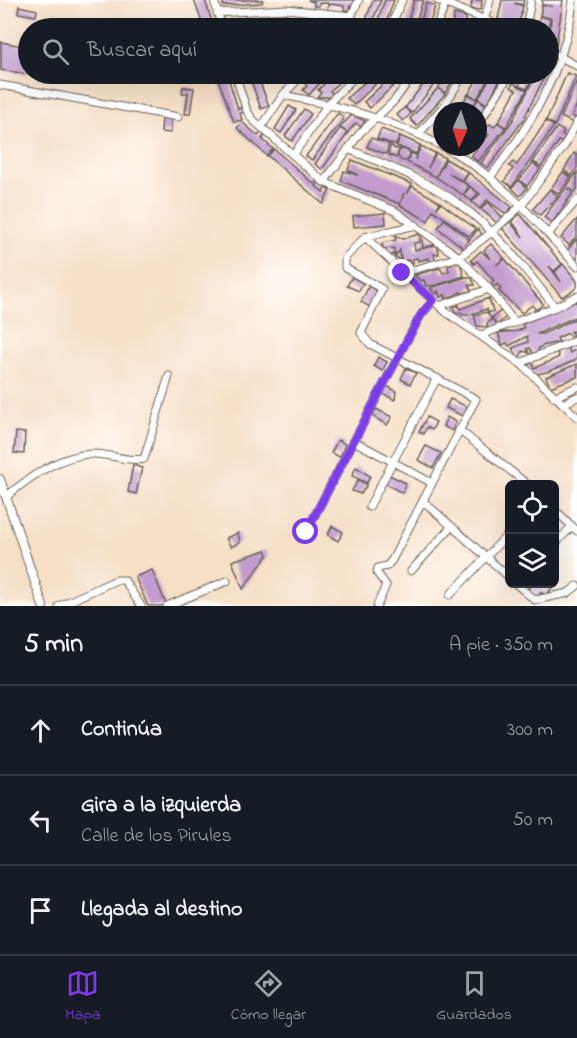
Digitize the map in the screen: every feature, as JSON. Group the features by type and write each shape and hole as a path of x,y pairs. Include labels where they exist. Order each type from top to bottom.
{"street":[{"path":"214,0 219,18"},
{"path":"217,13 286,9 352,16 359,0"},
{"path":"394,18 402,0"},
{"path":"438,0 484,18"},
{"path":"486,18 490,0"},
{"path":"528,18 531,0"},
{"path":"573,0 560,56 577,66"},
{"path":"440,18 447,2"},
{"path":"239,84 247,111 253,120 324,182 395,212 416,225 459,257 489,289 515,323"},
{"path":"262,126 293,84"},
{"path":"294,154 328,104 347,84"},
{"path":"324,182 348,149 394,101 407,84"},
{"path":"419,134 446,103 458,84"},
{"path":"487,111 504,84"},
{"path":"490,176 514,148 537,110 548,84"},
{"path":"0,85 178,117"},
{"path":"283,95 328,104 377,118 433,141"},
{"path":"402,273 459,257 492,232 522,205 565,145 577,123"},
{"path":"348,149 434,187 460,204 492,232 555,307"},
{"path":"460,156 490,176 522,205 576,263"},
{"path":"549,233 577,200"},
{"path":"377,606 386,585 377,573 378,568 387,566 392,560 476,399 370,344 361,333 382,289 353,274 345,268 344,262 365,237 416,225"},
{"path":"365,237 436,303 520,363 577,417"},
{"path":"306,532 421,315 436,303 489,289"},
{"path":"481,334 515,323 577,296"},
{"path":"520,363 577,340"},
{"path":"6,497 28,478 74,457 94,454 130,461 144,459 169,376"},
{"path":"369,507 437,378"},
{"path":"554,397 577,387"},
{"path":"563,404 577,397"},
{"path":"459,430 522,480"},
{"path":"354,441 432,483"},
{"path":"0,479 43,606"},
{"path":"423,501 505,574"},
{"path":"559,513 574,528 559,541"},
{"path":"411,571 451,527"},
{"path":"450,595 508,534"},
{"path":"59,606 116,580 124,580 141,606"},
{"path":"167,606 227,581"},
{"path":"522,588 535,600 568,593 577,586"}],"building":[{"path":"194,0 205,0 211,18 200,18"},
{"path":"223,0 263,0 262,3 223,6"},
{"path":"308,0 357,0 356,7 350,6 349,11 344,10 344,6 331,4 328,7 328,3 319,3 319,6 314,6 314,2"},
{"path":"373,0 381,0 374,18 367,18"},
{"path":"385,0 394,0 388,18 379,18"},
{"path":"414,0 423,0 417,18 409,18"},
{"path":"472,0 482,0 481,10 471,9"},
{"path":"502,0 524,0 523,5 514,3 523,6 520,18 498,18"},
{"path":"542,0 563,0 559,26 559,18 540,16"},
{"path":"426,3 435,6 431,18 422,18"},
{"path":"19,6 37,10 36,16 18,13"},
{"path":"454,14 466,17 466,18 453,18"},
{"path":"1,42 18,45 18,73 1,70"},
{"path":"567,73 576,76 555,125 546,121"},
{"path":"577,80 577,104 572,116 576,118 573,123 561,117"},
{"path":"220,84 230,84 238,109 244,107 246,112 240,113 242,120 234,122"},
{"path":"252,84 260,84 269,106 261,109"},
{"path":"305,84 319,84 309,95 303,90 307,86"},
{"path":"324,84 337,84 330,91 333,94 330,97 317,97 321,92 318,90"},
{"path":"363,84 376,84 354,105 347,98"},
{"path":"383,84 395,84 370,108 364,102"},
{"path":"423,84 434,84 412,113 405,108"},
{"path":"441,84 451,84 445,93 438,88"},
{"path":"474,84 485,84 477,99 469,94"},
{"path":"486,84 498,84 487,104 478,99"},
{"path":"515,84 527,90 506,127 498,123 516,90 511,87"},
{"path":"520,84 529,84 527,89 519,86"},
{"path":"531,84 541,84 525,116 530,118 528,122 524,119 488,168 481,163 513,120"},
{"path":"183,87 194,88 190,114 185,114 188,93 182,93"},
{"path":"438,88 445,94 438,102 433,102 433,108 417,126 410,119"},
{"path":"468,94 477,100 476,102 463,102"},
{"path":"289,106 296,110 281,133 275,129"},
{"path":"405,107 411,114 403,121 397,115"},
{"path":"304,109 311,114 292,141 285,136"},
{"path":"338,113 343,120 312,160 306,156"},
{"path":"352,115 365,121 361,127 356,123 347,133 340,127"},
{"path":"162,118 171,118 171,133 161,132"},
{"path":"546,121 554,126 512,187 504,181 513,169 509,166 513,162 517,165"},
{"path":"242,122 258,136 262,132 265,135 262,139 273,149 267,156 237,128"},
{"path":"498,122 505,128 487,151 489,135 487,127 490,124 494,127"},
{"path":"557,127 564,132 562,135 566,138 563,143 559,141 541,167 533,162"},
{"path":"340,128 348,133 322,169 315,164"},
{"path":"381,129 400,136 396,145 377,139"},
{"path":"400,136 420,145 416,154 397,146"},
{"path":"371,138 389,144 386,154 367,147"},
{"path":"391,145 395,149 400,148 396,158 388,154"},
{"path":"421,146 433,152 428,168 434,156 445,158 436,177 407,162 411,153 416,155 415,160"},
{"path":"274,149 314,184 317,181 319,183 316,186 323,192 326,188 330,190 323,204 268,156"},
{"path":"404,149 410,155 404,161 398,155"},
{"path":"574,153 577,155 577,168 572,176 564,170"},
{"path":"471,156 483,156 478,162"},
{"path":"446,159 468,172 462,181 448,173 469,186 463,195 436,177"},
{"path":"352,160 412,184 407,194 412,186 440,202 436,209 441,203 476,229 469,236 433,210 428,221 400,205 404,193 400,204 341,181 344,171 358,175 348,170"},
{"path":"533,163 540,169 527,186 519,180"},
{"path":"563,172 571,177 559,194 551,188"},
{"path":"577,172 577,189 575,192 567,186"},
{"path":"469,173 512,207 506,214 487,200 480,209 472,202 480,194 463,181"},
{"path":"519,180 527,188 520,196 512,188"},
{"path":"470,187 478,193 472,201 463,195"},
{"path":"566,188 573,193 552,223 544,217"},
{"path":"550,189 558,196 540,215 533,209"},
{"path":"488,202 502,217 497,223 481,209"},
{"path":"385,213 386,224 354,227 353,216"},
{"path":"520,214 562,264 554,271 549,266 561,282 555,272 563,264 577,281 577,287 571,292 562,297 502,228 510,222 523,237 512,221"},
{"path":"444,219 469,239 465,245 478,229 482,234 466,250 438,228"},
{"path":"577,219 577,236 569,245 561,238"},
{"path":"421,232 436,244 423,248"},
{"path":"419,234 420,242 414,243 415,250 437,245 439,254 434,254 435,261 430,262 429,258 418,261 417,258 412,259 413,263 409,260 401,262 400,250 395,256 394,248 383,249 382,243 396,240 395,236 403,239"},
{"path":"577,239 577,260 566,251"},
{"path":"491,244 504,258 496,265 505,259 543,304 536,310 532,305 522,313 499,291 501,289 497,284 494,287 491,284 494,281 477,261 474,264 471,260 481,251 490,259 484,250"},
{"path":"393,254 400,260 396,264 392,261 395,257 392,260 389,258"},
{"path":"460,263 464,276 437,285 426,286 424,280 421,281 415,275 440,268 443,273 449,271 448,266"},
{"path":"352,277 363,283 359,291 347,286"},
{"path":"471,277 475,285 469,285 471,291 461,294 461,292 446,299 445,295 440,297 438,291 436,294 430,288"},
{"path":"369,286 378,291 370,307 361,302"},
{"path":"489,298 493,311 488,313 487,309 468,315 462,315 461,312 456,314 453,307 459,305 460,309"},
{"path":"577,301 577,316 537,334 543,334 577,318 577,330 571,332 573,335 570,337 568,333 557,338 559,342 542,346 538,349 540,352 533,355 530,348 527,349 529,353 523,351 519,358 512,348 528,342 527,336 509,346 507,343 502,345 498,333 518,331 524,328 522,324"},
{"path":"502,310 506,317 497,325 492,318"},
{"path":"487,312 492,320 487,323 488,327 477,326 474,315"},
{"path":"567,347 570,353 577,349 577,358 574,361 547,372 532,375 527,365 532,362 534,368 549,362 559,357 557,352"},
{"path":"378,357 387,362 382,371 374,366"},
{"path":"577,364 577,377 550,387 546,377"},
{"path":"406,368 416,373 410,384 401,379"},
{"path":"387,386 396,391 395,400 383,394"},
{"path":"450,399 468,407 463,416 446,408"},
{"path":"376,409 392,417 387,425 372,416"},
{"path":"427,417 436,422 432,430 427,427 423,434 419,432"},
{"path":"447,417 456,422 452,431 443,426"},
{"path":"16,432 25,433 24,454 14,453"},
{"path":"338,440 345,444 340,457 331,453"},
{"path":"426,446 441,453 433,468 418,460"},
{"path":"133,465 142,468 136,494 128,492"},
{"path":"356,467 370,476 367,483 352,476"},
{"path":"389,475 406,483 402,493 386,484"},
{"path":"358,480 367,484 361,494 352,491"},
{"path":"332,526 343,532 338,541 328,535"},
{"path":"238,533 240,542 231,547 226,538"},
{"path":"266,550 268,555 243,589 232,561"},
{"path":"152,570 166,604 161,606 148,606 135,577"},
{"path":"552,588 546,596 541,592 537,597 528,589"}],"route":[{"path":"306,532 405,344 426,307 433,300 402,273"}]}
